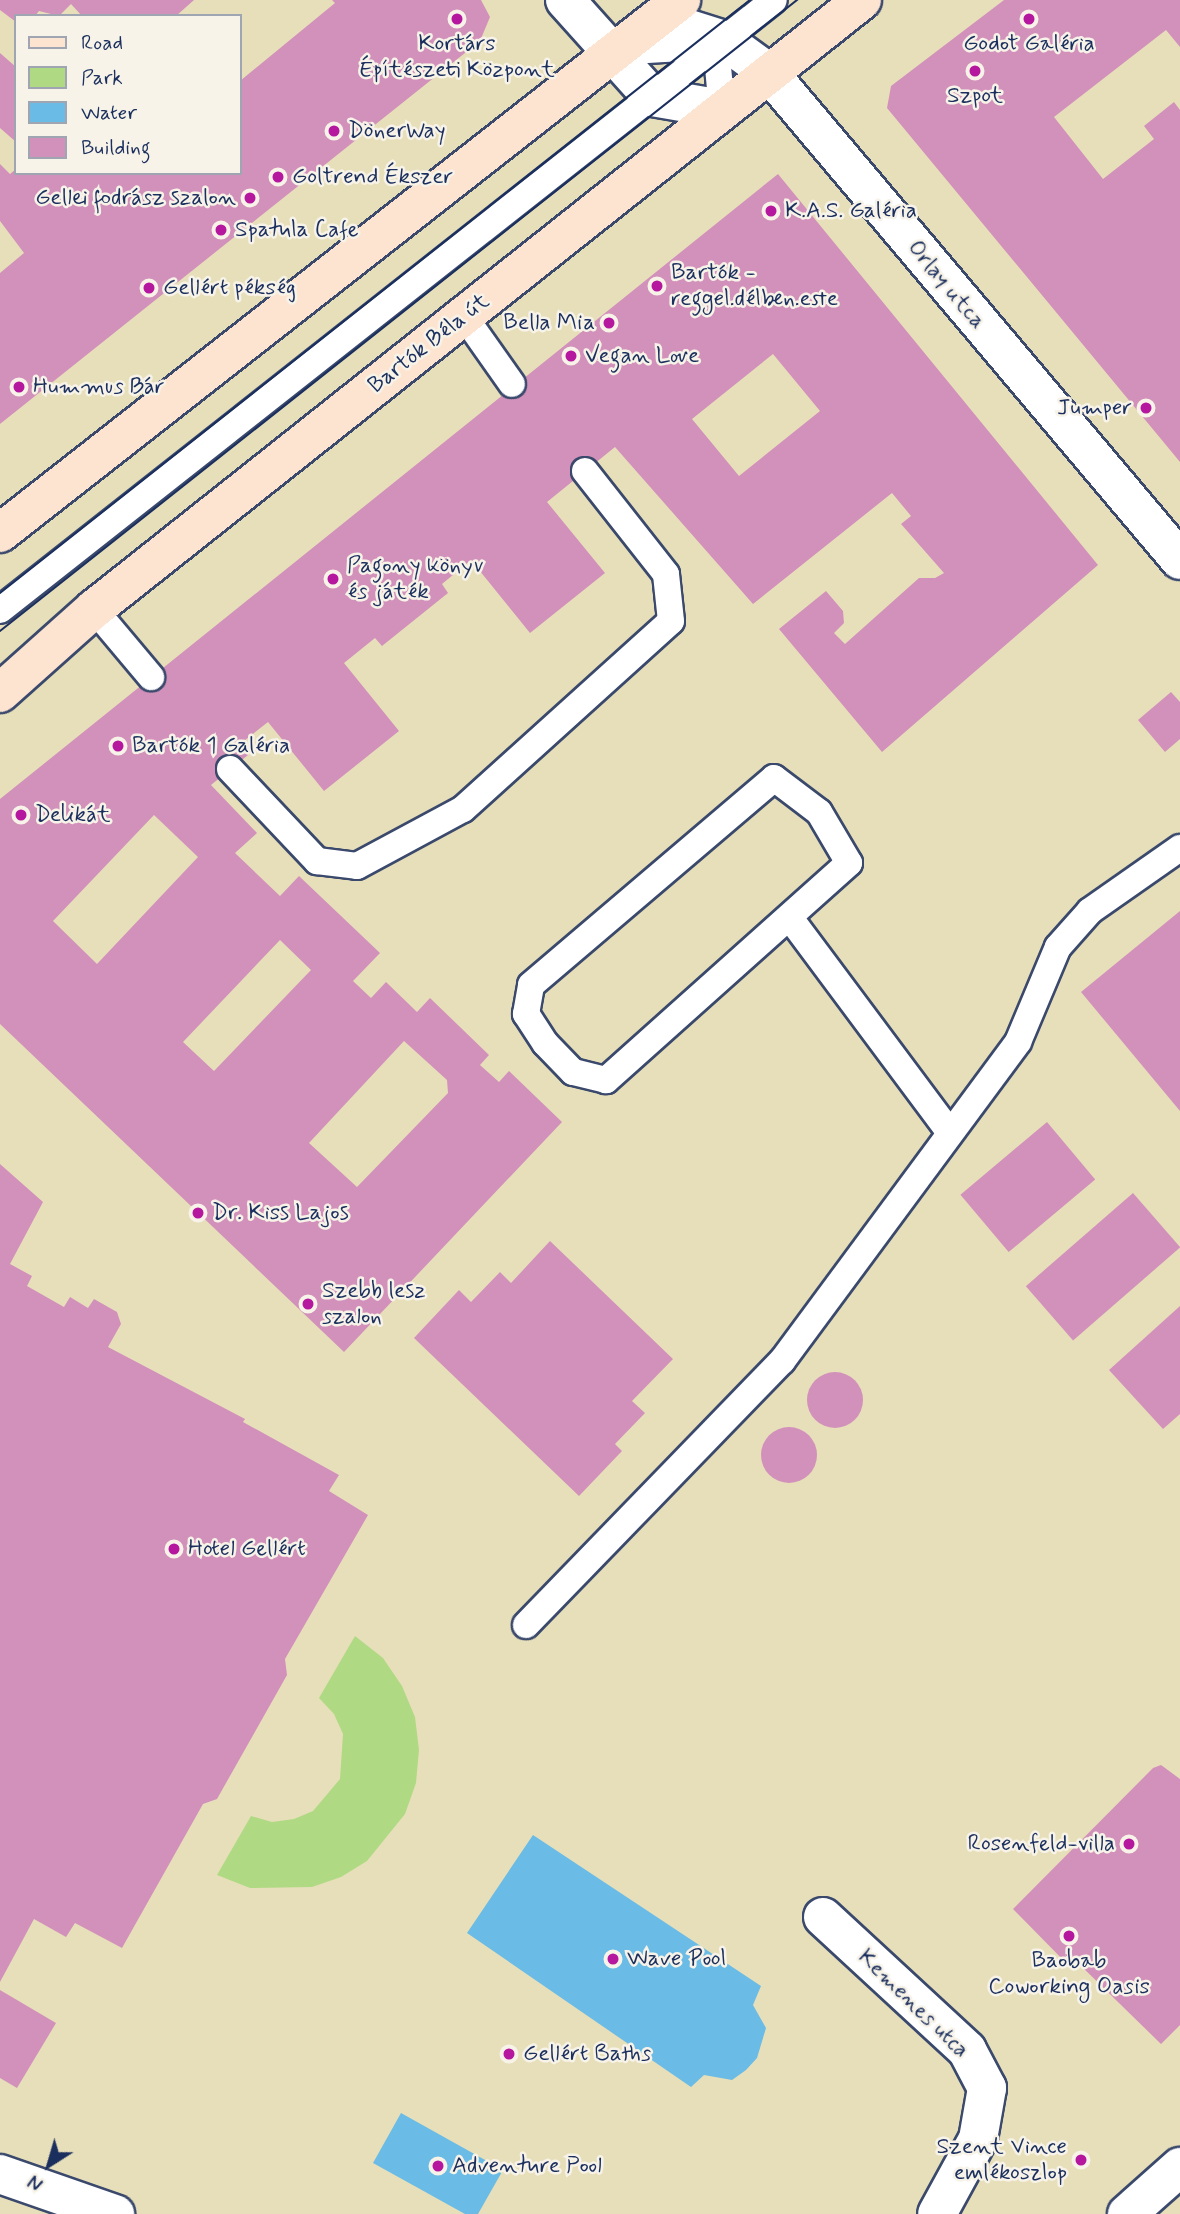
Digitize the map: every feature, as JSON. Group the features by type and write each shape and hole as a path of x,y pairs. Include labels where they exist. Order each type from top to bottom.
{"main road":[{"name":"Bartók Béla út","path":"0,693 93,610 722,109 863,0"},
{"path":"0,533 611,52 669,10"}],"street":[{"path":"565,0 652,97 722,109"},
{"name":"Orlay utca","path":"669,10 769,73 1180,560"},
{"name":"Kemenes utca","path":"823,1917 967,2050 987,2088 978,2139 937,2214"},
{"path":"1127,2214 1180,2166"},
{"path":"0,2174 115,2214"}],"lane":[{"path":"0,610 774,0"},
{"path":"611,52 720,43"},
{"path":"720,43 722,109"},
{"path":"464,316 512,384"},
{"path":"230,769 317,861 357,866 463,809 671,621 666,574 585,471"},
{"path":"93,610 151,677"},
{"path":"774,778 819,812 849,863 790,918 606,1080 573,1072 545,1043 526,1014 531,985 774,778"},
{"path":"526,1625 782,1361 1018,1042 1058,947 1090,911 1180,848"},
{"path":"790,918 950,1133"}],"green space":[{"path":"355,1636 383,1658 402,1686 415,1717 419,1750 416,1783 405,1814 367,1861 341,1877 312,1887 250,1888 217,1875 251,1816 272,1822 294,1819 313,1811 340,1779 343,1734 334,1714 319,1698"}],"water":[{"name":"Wave Pool","path":"533,1835 761,1986 753,2005 766,2028 757,2058 746,2070 732,2080 704,2075 691,2087 467,1933"},
{"name":"Adventure Pool","path":"401,2113 503,2170 478,2214 465,2214 373,2163"}],"building":[{"path":"0,0 194,0 178,14 80,14 71,4 61,14 39,11 37,14 14,14 14,20 0,10"},
{"path":"332,0 481,0 490,17 480,41 0,424 0,273 24,253 0,221 0,164 10,174 14,171 14,175 242,175 242,79 335,3"},
{"path":"1004,0 1180,0 1180,47 1166,30 1054,117 1103,179 1154,139 1144,126 1174,102 1180,110 1180,462 887,108 891,86"},
{"path":"0,53 14,65 14,140 0,128"},
{"path":"778,174 1098,565 882,752 779,629 826,591 843,611 844,623 834,633 845,644 919,578 935,578 944,573 901,524 911,516 892,493 753,604 615,447 547,502 605,573 530,633 471,560 442,584 448,593 382,646 375,638 344,663 399,731 324,791 268,722 240,744 248,755 211,785 257,833 235,853 280,896 299,876 380,953 353,981 371,998 386,982 417,1012 430,998 489,1055 480,1065 499,1082 509,1071 562,1122 344,1352 0,1024 0,799","holes":["773,354 820,411 739,476 692,419","154,815 198,857 97,964 53,921","280,940 311,970 214,1071 183,1042","404,1041 447,1080 448,1093 357,1187 309,1143"]},
{"path":"1171,692 1180,702 1180,739 1165,752 1138,720"},
{"path":"1180,911 1180,1111 1081,992"},
{"path":"1047,1122 1095,1179 1009,1252 960,1195"},
{"name":"Hotel Gellért","path":"0,1164 43,1202 10,1264 32,1276 27,1286 64,1307 70,1297 88,1308 94,1299 117,1312 121,1324 108,1347 245,1419 243,1422 339,1475 329,1491 368,1515 285,1659 287,1675 217,1799 203,1804 122,1948 75,1923 66,1937 34,1919 0,1982"},
{"path":"1133,1193 1180,1248 1073,1340 1026,1286"},
{"path":"550,1241 673,1359 632,1401 645,1413 615,1444 622,1451 579,1496 414,1338 459,1290 471,1302 500,1272 511,1283"},
{"path":"1180,1306 1180,1414 1163,1429 1109,1370"},
{"path":"835,1372 850,1377 858,1385 863,1400 858,1415 850,1423 835,1428 820,1423 812,1415 807,1400 812,1385 820,1377"},
{"path":"789,1427 804,1432 812,1440 817,1455 812,1470 804,1478 789,1483 774,1478 766,1470 761,1455 766,1440 774,1432"},
{"name":"Rosenfeld-villa","path":"1161,1765 1180,1779 1180,2025 1161,2044 1077,1962 1071,1968 1013,1909 1153,1768"},
{"path":"0,1990 56,2023 17,2088 0,2078"}],"tram line":[{"path":"0,593 750,0"},
{"path":"0,631 797,0"}],"place":[{"name":"Kortárs Építészeti Központ","path":"457,19"},
{"name":"Godot Galéria","path":"1029,19"},
{"name":"Szpot","path":"975,71"},
{"name":"DönerWay","path":"334,131"},
{"name":"Goltrend Ékszer","path":"278,177"},
{"name":"Gellei fodrász szalon","path":"250,198"},
{"name":"K.A.S. Galéria","path":"771,211"},
{"name":"Spatula Cafe","path":"221,230"},
{"name":"Bartók - reggel.délben.este","path":"657,286"},
{"name":"Gellért pékség","path":"149,288"},
{"name":"Bella Mia","path":"609,323"},
{"name":"Vegan Love","path":"571,356"},
{"name":"Hummus Bár","path":"19,387"},
{"name":"Jumper","path":"1146,408"},
{"name":"Pagony könyv és játék","path":"333,579"},
{"name":"Bartók 1 Galéria","path":"118,746"},
{"name":"Delikát","path":"21,815"},
{"name":"Dr. Kiss Lajos","path":"198,1213"},
{"name":"Szebb lesz szalon","path":"308,1304"},
{"name":"Hotel Gellért","path":"174,1549"},
{"name":"Rosenfeld-villa","path":"1129,1844"},
{"name":"Baobab Coworking Oasis","path":"1069,1936"},
{"name":"Wave Pool","path":"613,1959"},
{"name":"Gellért Baths","path":"509,2054"},
{"name":"Szent Vince emlékoszlop","path":"1081,2160"},
{"name":"Adventure Pool","path":"438,2166"}]}
